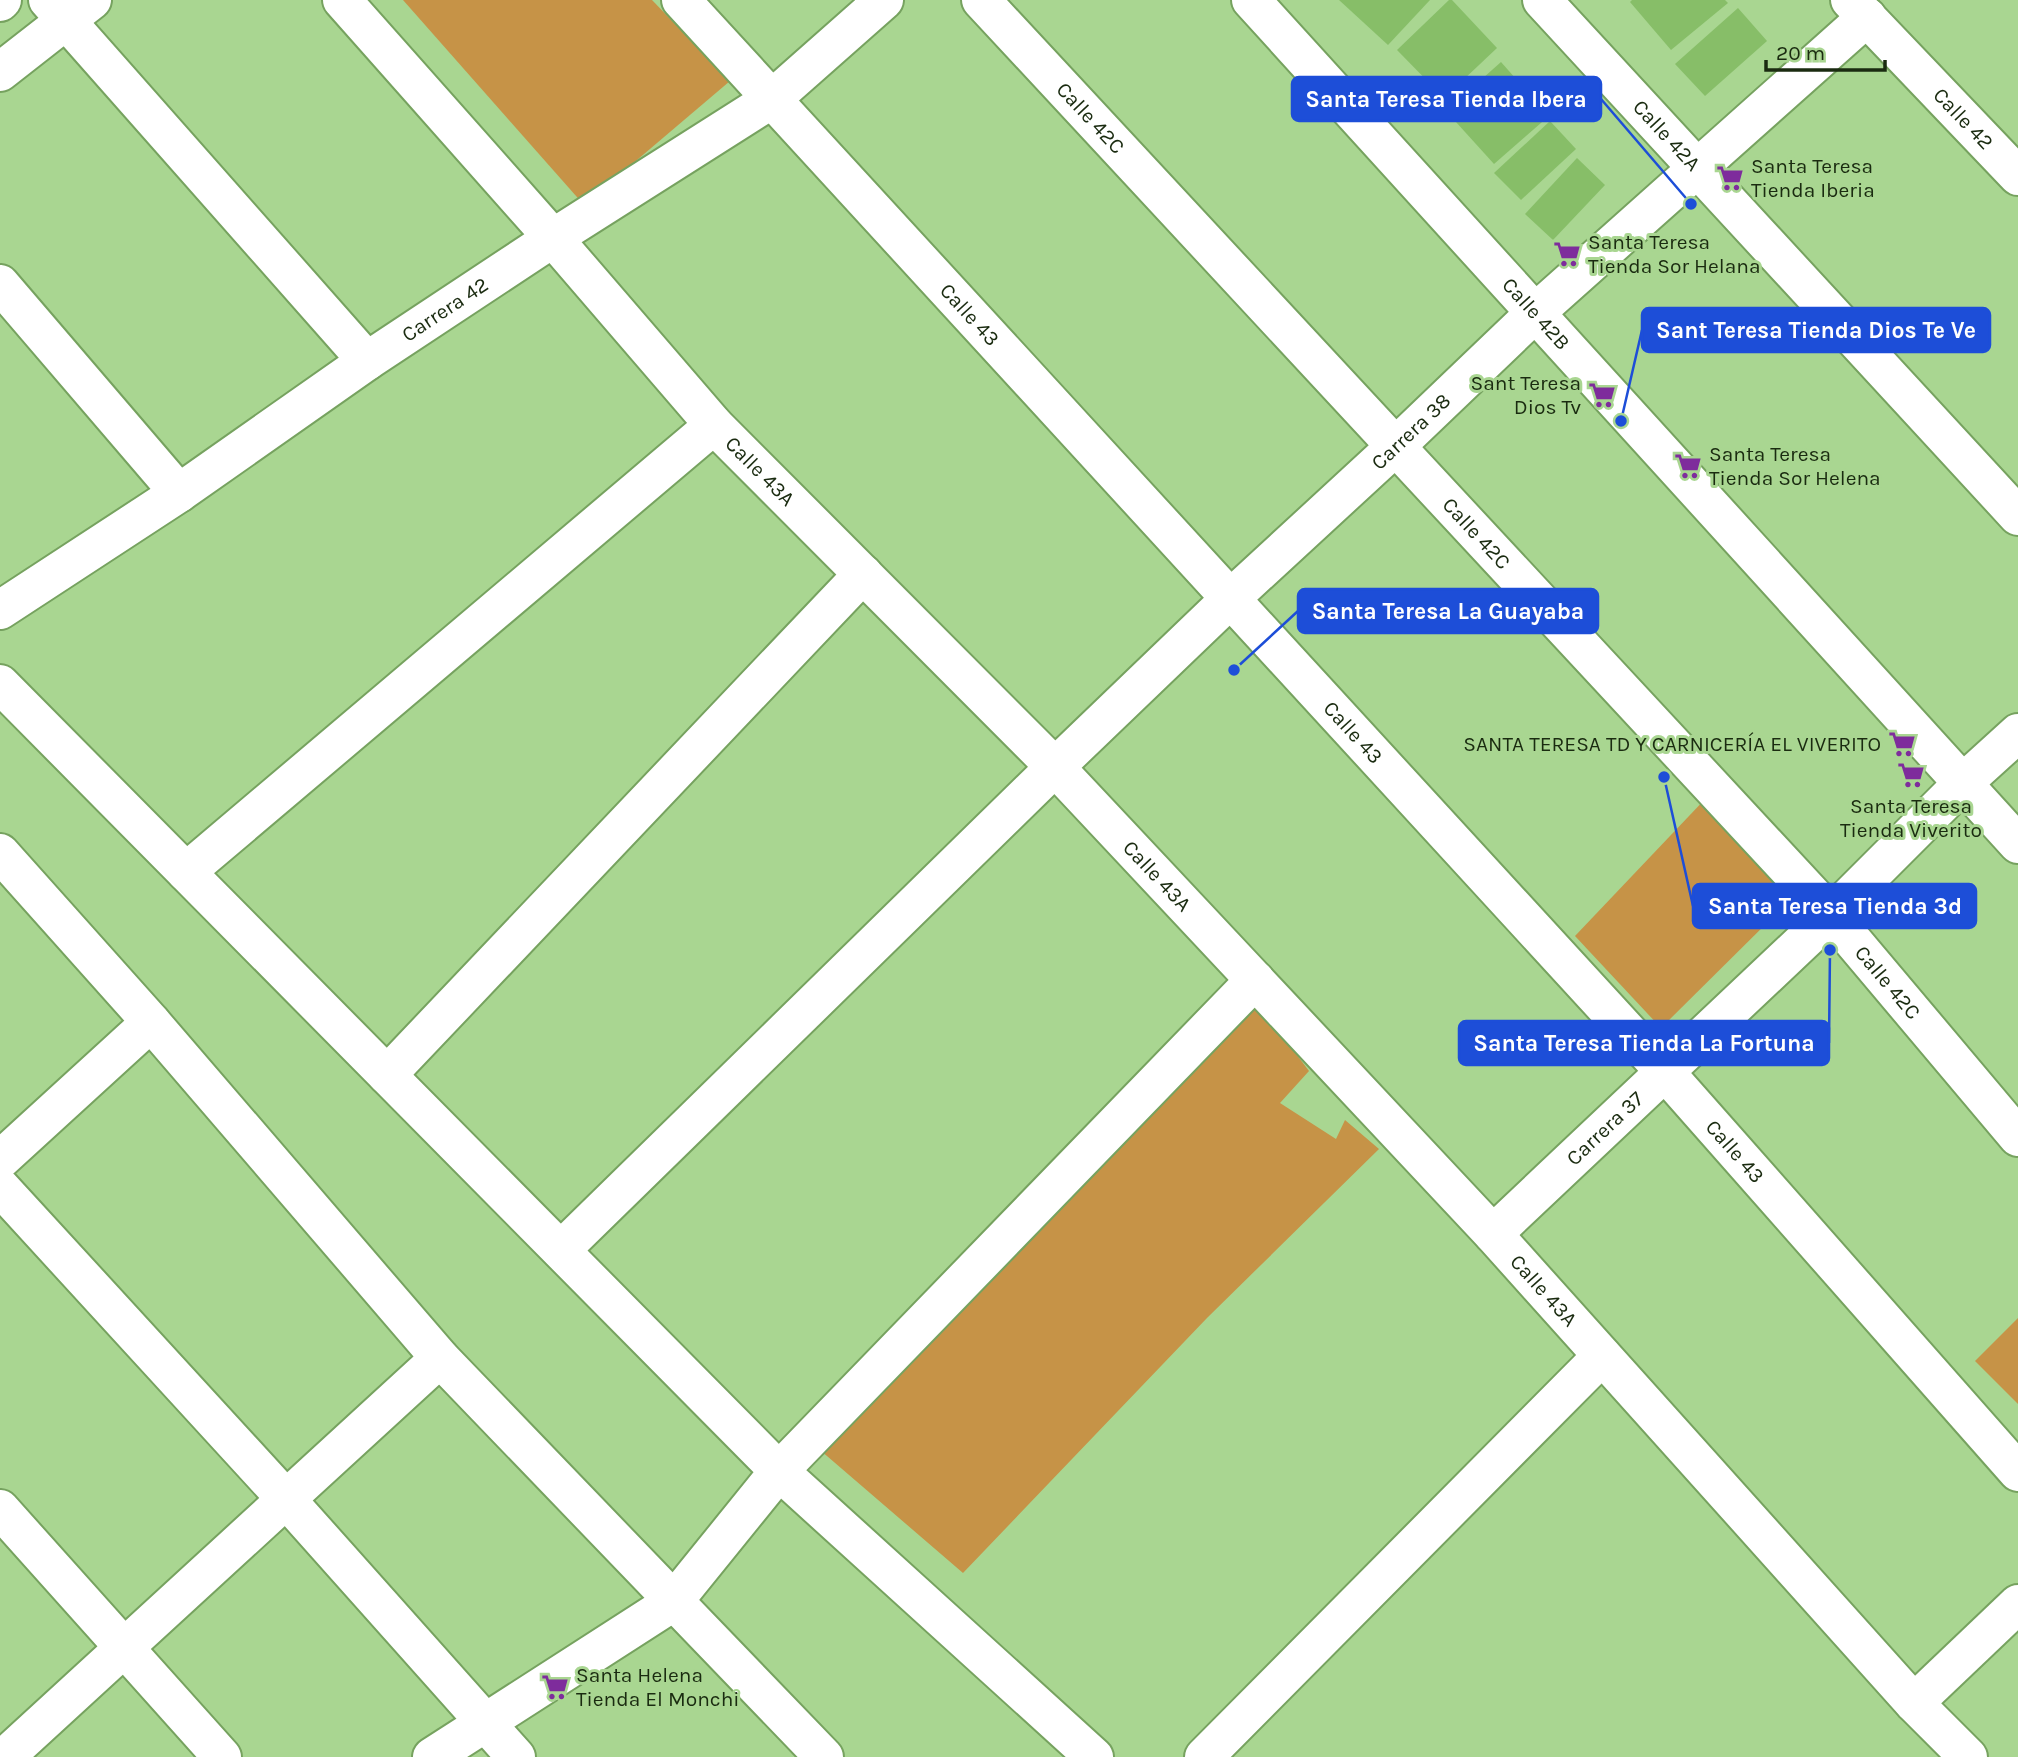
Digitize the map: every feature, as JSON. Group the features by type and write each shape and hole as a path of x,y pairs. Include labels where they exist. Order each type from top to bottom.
{"street":[{"name":"Calle 43A","path":"342,0 714,425 1055,767 1493,1234 1914,1703 1968,1757"},
{"name":"Calle 43","path":"681,0 1665,1072 2018,1472"},
{"name":"Carrera 42","path":"0,610 179,493 366,361 772,99 884,0"},
{"name":"Calle 42C","path":"981,0 1831,915 2018,1137"},
{"name":"Calle 42B","path":"1251,0 2018,844"},
{"name":"Calle 42A","path":"1542,0 2018,516"},
{"path":"0,72 68,7 366,361"},
{"name":"Carrera 38","path":"561,1251 1230,599 1535,313 1698,168 1858,9"},
{"name":"Calle 42","path":"1858,9 2018,176"},
{"path":"0,284 179,493"},
{"path":"186,872 714,425"},
{"path":"387,1075 863,574"},
{"path":"0,684 779,1471 1094,1757"},
{"name":"Carrera 37","path":"1493,1234 1831,915 1963,783 2018,733"},
{"path":"0,853 151,1022 440,1357 824,1757"},
{"path":"432,1757 673,1602 779,1471 1255,980"},
{"path":"0,1160 151,1022"},
{"path":"0,1187 286,1499 516,1757"},
{"path":"1204,1757 1602,1356"},
{"path":"5,1757 440,1357"},
{"path":"0,1509 222,1757"},
{"path":"1914,1703 2018,1604"}],"shaded area":[{"path":"403,0 652,0 730,81 584,205"},
{"path":"1708,796 1794,896 1661,1028 1575,936"},
{"path":"1254,998 1309,1071 1280,1103 1336,1139 1345,1120 1379,1149 1207,1318 963,1573 820,1450"},
{"path":"2018,1318 2018,1404 1975,1361"}],"building":[{"path":"1339,0 1430,0 1388,45"},
{"path":"1452,0 1497,48 1444,98 1397,50"},
{"path":"1725,0 1728,3 1671,50 1630,2"},
{"path":"1738,8 1767,41 1705,96 1675,64"},
{"path":"1501,62 1549,116 1494,164 1446,111"},
{"path":"1550,121 1576,149 1521,200 1494,173"},
{"path":"1577,158 1605,185 1553,240 1525,214"}],"place":[{"name":"Santa Teresa Tienda Iberia","path":"1730,178"},
{"name":"Santa Teresa Tienda Ibera","path":"1691,204"},
{"name":"Santa Teresa Tienda Sor Helana","path":"1567,254"},
{"name":"Sant Teresa Dios Tv","path":"1602,395"},
{"name":"Sant Teresa Tienda Dios Te Ve","path":"1621,421"},
{"name":"Santa Teresa Tienda Sor Helena","path":"1688,466"},
{"name":"Santa Teresa La Guayaba","path":"1234,670"},
{"name":"SANTA TERESA TD Y CARNICERÍA EL VIVERITO","path":"1902,744"},
{"name":"Santa Teresa Tienda Viverito","path":"1911,775"},
{"name":"Santa Teresa Tienda 3d","path":"1664,777"},
{"name":"Santa Teresa Tienda La Fortuna","path":"1830,950"},
{"name":"Santa Helena Tienda El Monchi","path":"555,1687"}]}
